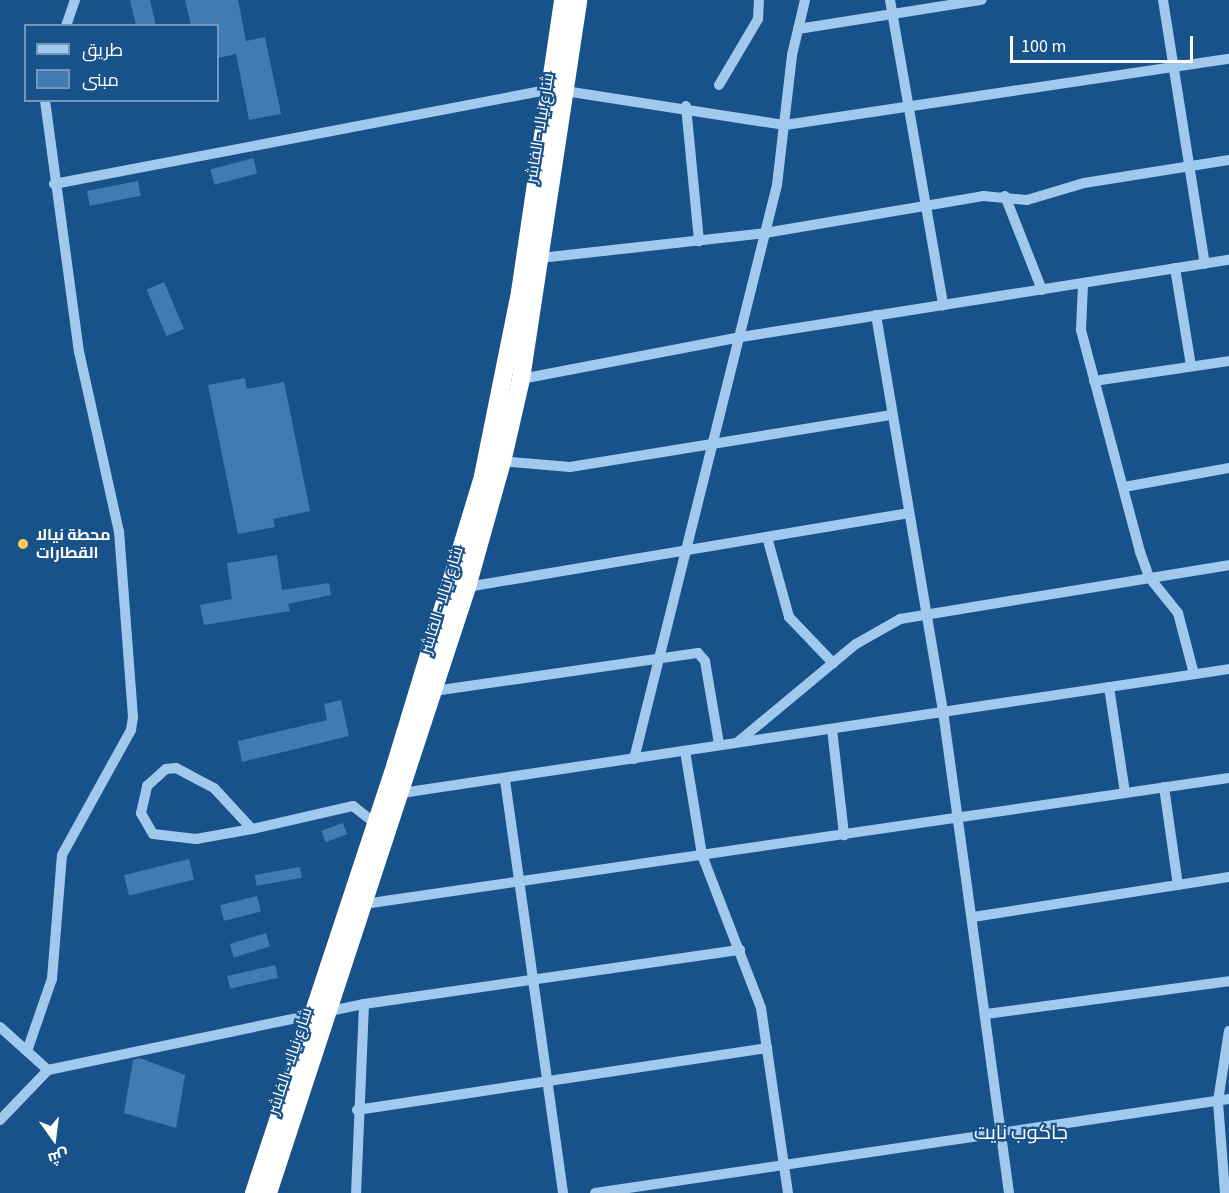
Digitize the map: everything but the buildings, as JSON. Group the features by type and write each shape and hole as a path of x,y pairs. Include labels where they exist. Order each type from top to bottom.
{"highway":[{"name":"شارع نيالا - الفاشر","path":"268,1193 321,1010 393,794 521,379 540,258 559,89 563,0"},
{"name":"شارع نيالا - الفاشر","path":"393,794 434,691 467,587 495,461 559,89 578,0"},
{"name":"شارع نيالا - الفاشر","path":"348,926 364,904 381,829"},
{"name":"شارع نيالا - الفاشر","path":"254,1193 321,1010"}],"street":[{"path":"67,24 75,0"},
{"path":"719,85 758,19 759,0"},
{"path":"634,759 690,550 765,233 785,125 798,30 805,0"},
{"path":"890,0 928,207 943,305"},
{"path":"798,30 982,0"},
{"path":"1163,0 1205,264"},
{"path":"54,184 559,89 686,106 785,125 1229,59"},
{"path":"27,1051 52,978 62,855 131,730 133,717 119,532 79,352 54,184 45,102"},
{"path":"686,106 699,241"},
{"path":"540,258 765,233 1005,196 1042,198 1084,183 1229,160"},
{"path":"1005,196 1042,290"},
{"path":"521,379 741,337 1229,260"},
{"path":"1175,268 1191,366"},
{"path":"1083,284 1081,330 1149,577 1178,613 1194,674"},
{"path":"876,315 943,711 986,1014 998,1133 1009,1193"},
{"path":"1094,381 1229,361"},
{"path":"495,461 570,467 892,415"},
{"path":"1124,488 1229,468"},
{"path":"467,587 908,513"},
{"path":"767,537 789,617 833,663"},
{"path":"739,741 879,628 925,615 1229,565"},
{"path":"434,691 660,656 698,653 705,661 719,744"},
{"path":"393,794 505,780 719,744 1229,669"},
{"path":"1108,687 1125,793"},
{"path":"832,729 844,835"},
{"path":"685,751 702,855 761,1008 788,1193"},
{"path":"252,829 231,802 186,771 166,769 147,786 141,813 153,834 196,838 252,829 353,806 381,829"},
{"path":"364,904 521,883 1229,778"},
{"path":"505,780 563,1193"},
{"path":"1164,787 1178,885"},
{"path":"973,916 1229,877"},
{"path":"0,1120 48,1070 321,1010 740,950"},
{"path":"986,1014 1229,981"},
{"path":"356,1193 357,1110 364,1004"},
{"path":"0,1027 48,1070"},
{"path":"1225,1193 1223,1100 1229,1031"},
{"path":"357,1110 548,1084 768,1048"},
{"path":"595,1193 1223,1100"}],"place":[{"name":"محطة نيالا القطارات","path":"23,544"}],"district":[{"name":"جاكوب نايت","path":"1021,1133"}]}
